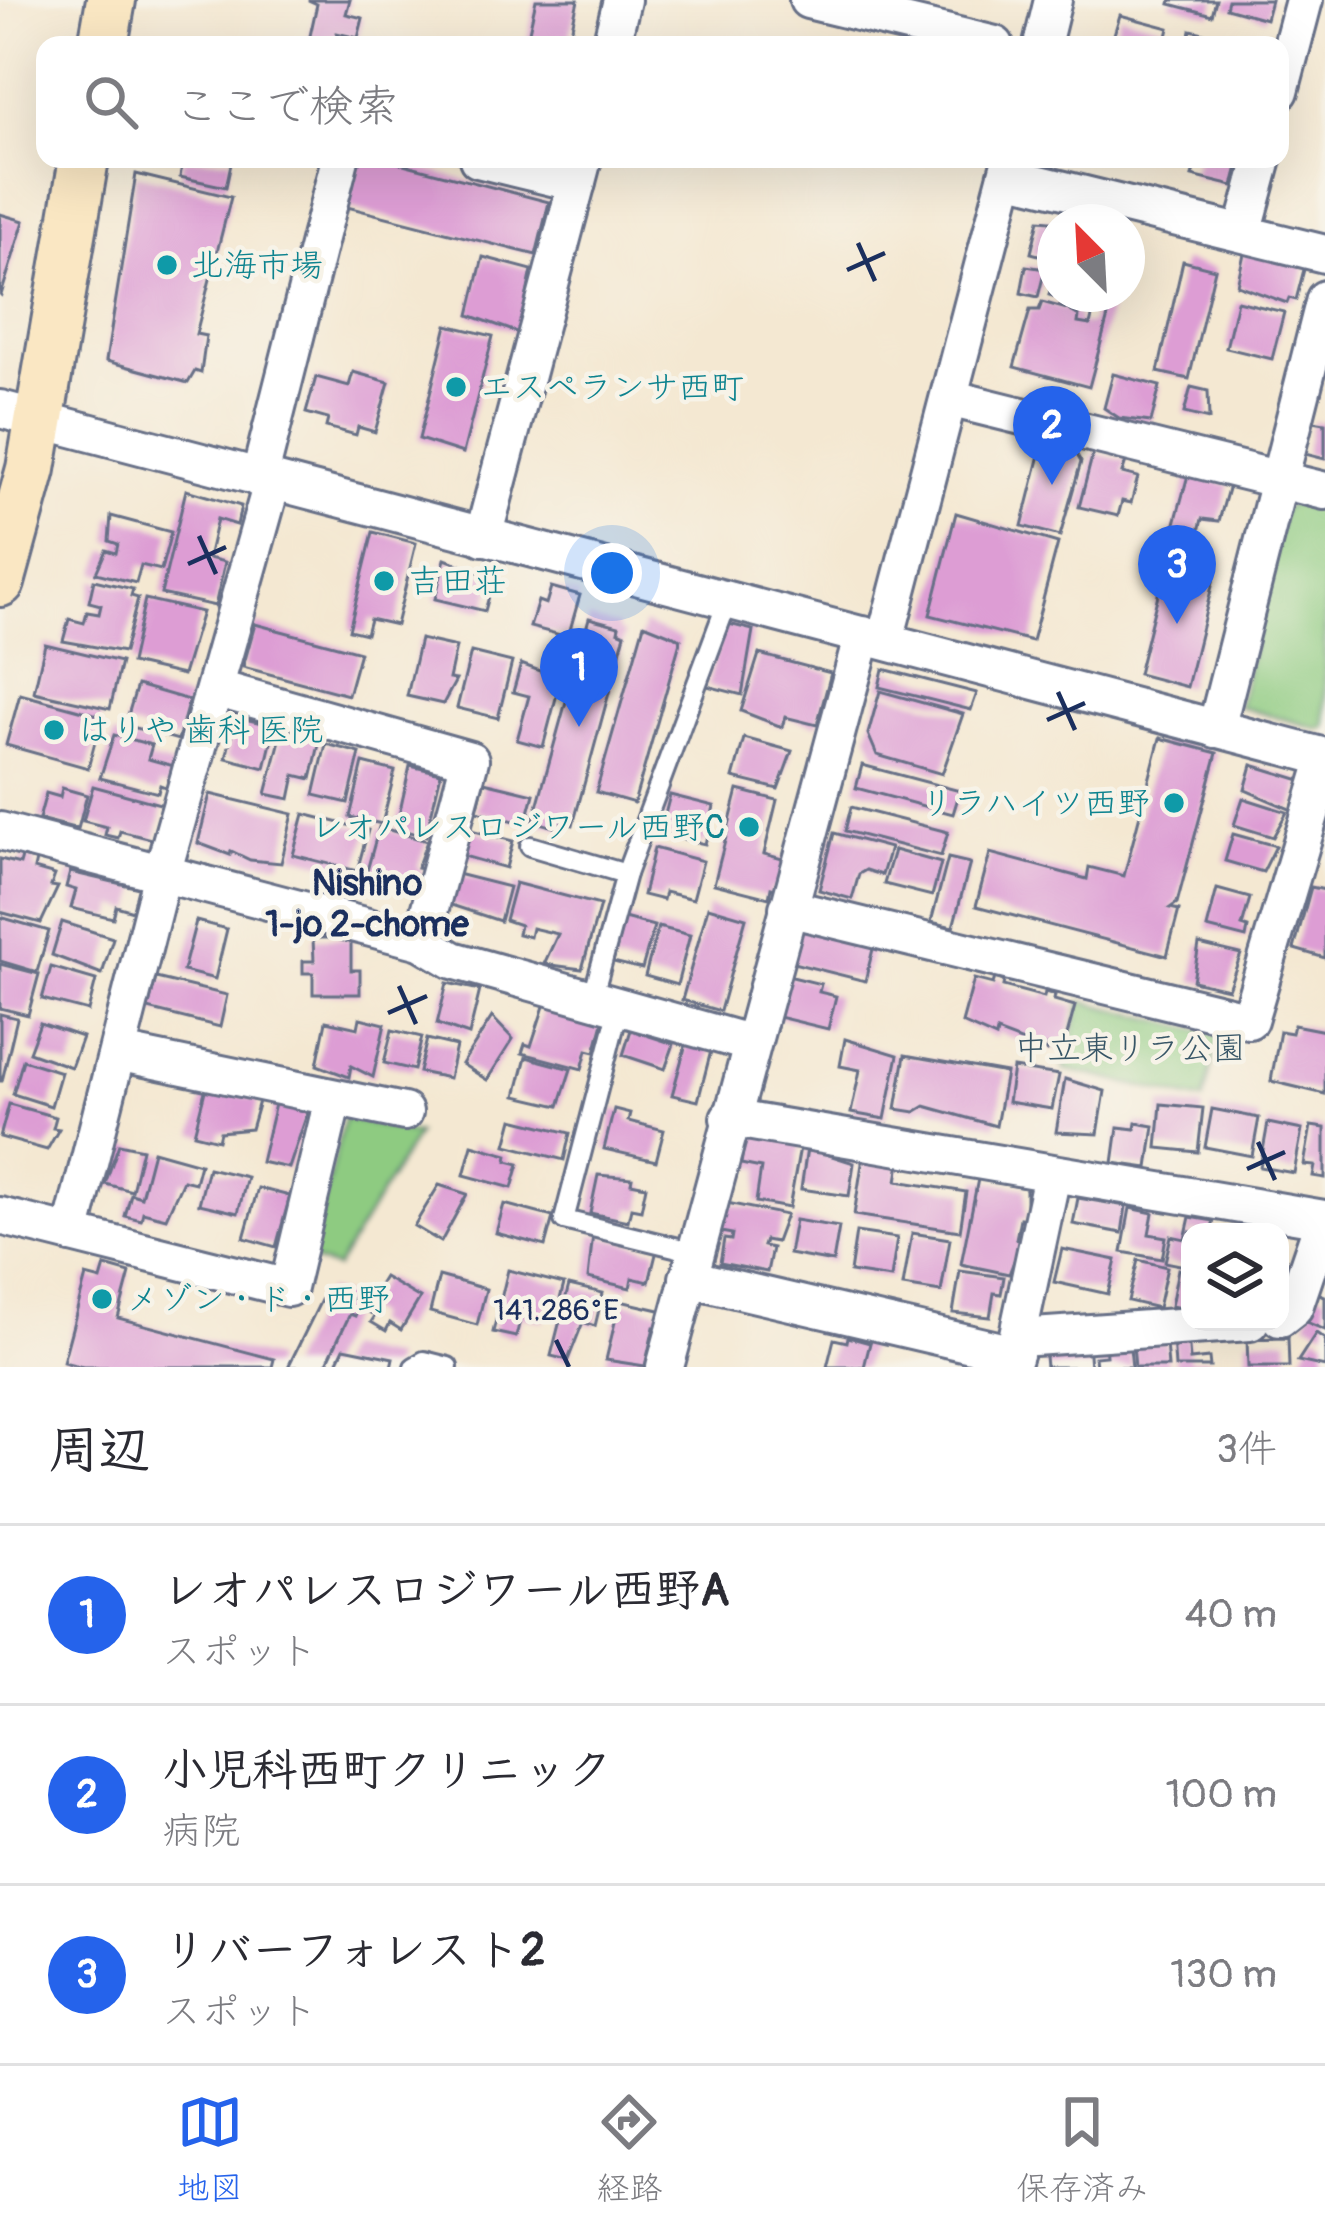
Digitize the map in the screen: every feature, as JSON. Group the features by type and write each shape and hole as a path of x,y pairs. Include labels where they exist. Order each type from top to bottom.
{"street":[{"path":"105,36 111,0"},
{"path":"613,36 622,0"},
{"path":"808,0 957,36"},
{"path":"1044,36 1054,0"},
{"path":"1289,58 1304,0"},
{"path":"0,582 20,415 82,168"},
{"path":"71,1234 121,1053 162,874 218,688 338,168"},
{"path":"664,1367 749,1043 949,398 1009,168"},
{"path":"1013,168 1325,254"},
{"path":"1244,233 1261,168"},
{"path":"483,537 580,171"},
{"path":"1216,729 1325,299"},
{"path":"949,398 1325,491"},
{"path":"20,415 1325,761 1249,1020 788,908"},
{"path":"218,688 470,760 421,941"},
{"path":"0,831 421,941 453,959 749,1043"},
{"path":"121,1053 404,1112"},
{"path":"0,1216 288,1288 333,1099"},
{"path":"729,1118 1324,1219 1289,1311"},
{"path":"1015,1353 1052,1175"},
{"path":"692,1265 1015,1353 1182,1331"}],"lane":[{"path":"692,1265 564,1220 626,874 728,600"},
{"path":"530,846 626,874"},
{"path":"414,1367 424,1361 448,1367"}],"green space":[{"path":"1295,502 1325,508 1325,727 1320,729 1239,707 1283,510"},
{"name":"中立東リラ公園","path":"1081,1001 1219,1035 1203,1101 1064,1069"},
{"path":"344,1118 417,1134 336,1268 309,1260"}],"building":[{"path":"308,0 350,0 346,14 363,18 358,36 310,36 317,4"},
{"path":"536,0 578,0 570,36 528,36"},
{"path":"1171,0 1216,0 1212,15 1170,4"},
{"path":"1228,0 1271,0 1266,19 1226,8"},
{"path":"1120,15 1169,28 1167,36 1113,36"},
{"path":"182,168 230,168 226,187 180,177"},
{"path":"357,168 419,168 549,202 536,255 347,207"},
{"path":"1194,168 1238,168 1233,186 1192,176"},
{"name":"北海市場","path":"136,174 231,197 196,334 206,336 201,373 195,371 188,383 106,361"},
{"path":"0,214 24,221 1,295 0,294"},
{"path":"1245,249 1306,262 1296,300 1289,298 1287,303 1237,285"},
{"path":"483,257 532,270 519,333 469,315"},
{"path":"1183,261 1215,269 1189,379 1158,372"},
{"path":"1026,266 1037,268 1037,297 1021,293"},
{"path":"1237,301 1284,312 1272,359 1226,348"},
{"path":"1030,310 1072,312 1079,316 1078,323 1090,325 1093,312 1109,312 1089,387 1014,367"},
{"name":"エスペランサ西町","path":"447,325 493,336 463,453 419,439"},
{"path":"353,372 389,382 375,432 358,427 356,435 326,427 328,419 306,413 316,377 349,386"},
{"path":"1113,374 1160,386 1151,422 1119,418 1104,408"},
{"path":"1191,387 1208,391 1209,419 1184,413"},
{"path":"1313,421 1325,423 1325,459 1305,454"},
{"path":"1056,443 1072,446 1081,462 1060,536 1022,526 1041,451"},
{"path":"1093,453 1126,461 1122,473 1138,477 1131,503 1122,501 1118,516 1079,507"},
{"path":"1188,475 1229,485 1219,521 1202,519 1196,544 1171,538"},
{"path":"186,490 241,506 237,525 217,519 208,558 225,562 215,606 161,594"},
{"path":"956,513 1058,543 1032,641 930,615"},
{"path":"111,516 171,532 161,570 141,565 136,583 96,573 106,550 116,553 118,544 109,541"},
{"name":"吉田荘","path":"373,532 416,543 396,625 370,619 366,634 349,630"},
{"path":"445,559 494,578 485,611 435,599"},
{"path":"1166,563 1215,574 1187,687 1138,674"},
{"path":"94,580 133,589 131,596 138,598 124,652 63,641 69,619 84,623 87,612 99,614 101,605 89,602"},
{"path":"551,587 580,595 568,637 530,627 538,601 546,604"},
{"path":"145,599 202,612 183,675 131,663"},
{"path":"589,618 619,626 618,631 625,634 573,825 562,822 561,829 533,821"},
{"path":"725,623 753,630 742,695 707,686"},
{"path":"255,624 360,652 348,695 243,667"},
{"path":"644,624 681,639 634,803 596,792"},
{"path":"420,639 456,647 449,679 456,680 443,704 407,696"},
{"path":"45,644 121,662 110,709 34,692"},
{"path":"471,652 512,662 498,718 457,708"},
{"path":"759,654 831,673 817,725 785,717 782,727 741,711"},
{"path":"521,664 561,679 543,747 517,740 529,696 513,692"},
{"path":"883,669 977,693 971,710 879,687"},
{"path":"137,685 189,700 178,740 125,725"},
{"path":"880,691 963,714 942,774 877,755 868,734"},
{"name":"はりや 歯科 医院","path":"20,694 102,716 88,768 6,745"},
{"path":"236,717 275,726 265,768 226,758"},
{"path":"114,735 152,745 148,759 174,766 168,788 160,785 158,793 100,778"},
{"path":"281,736 320,740 311,779 295,775 290,799 266,794"},
{"path":"744,738 792,751 778,789 733,778"},
{"name":"リラハイツ西野","path":"1160,738 1217,753 1177,903 1170,908 1179,910 1167,956 976,906 990,853 1087,879 1089,867 1124,876"},
{"path":"326,744 360,753 348,803 314,795"},
{"path":"363,763 395,771 382,824 350,817"},
{"path":"862,765 960,791 953,814 856,788"},
{"path":"1252,765 1301,780 1292,810 1245,790"},
{"path":"410,766 441,773 426,836 396,829"},
{"path":"484,782 534,794 526,824 477,811"},
{"path":"93,786 164,805 155,840 120,831 118,838 105,835 107,827 83,821"},
{"path":"62,788 87,795 78,829 39,819 46,793 60,797"},
{"name":"レオパレスロジワール西野C","path":"738,790 777,800 764,854 786,860 778,890 771,888 769,898 714,884"},
{"path":"210,794 293,814 281,863 250,860 198,843"},
{"path":"670,795 714,806 705,844 660,834"},
{"path":"1243,798 1287,812 1273,837 1234,825"},
{"path":"851,807 948,832 941,856 845,831"},
{"path":"304,814 368,830 357,871 293,855"},
{"path":"379,827 427,841 417,868 422,869 419,880 414,879 410,890 365,878"},
{"path":"467,829 513,841 506,868 460,855"},
{"path":"834,833 890,848 882,875 866,870 859,874 852,899 819,890"},
{"path":"1233,834 1276,846 1263,872 1225,861"},
{"path":"654,848 703,861 693,899 665,892 663,900 643,895"},
{"path":"894,850 941,863 932,896 884,884"},
{"path":"22,857 36,860 34,869 55,875 51,886 58,887 41,923 0,912 0,859 20,864"},
{"path":"948,858 970,863 953,927 931,922"},
{"path":"70,872 139,888 133,911 116,906 113,918 71,908 76,890 66,887"},
{"path":"453,873 509,887 500,921 445,903"},
{"path":"515,883 600,905 582,969 544,964 558,934 532,928 530,937 518,934 520,925 505,920"},
{"path":"1311,887 1325,890 1325,958 1294,949"},
{"path":"1217,889 1250,898 1242,926 1248,928 1246,938 1207,928"},
{"path":"708,907 746,918 720,1011 682,1000"},
{"path":"0,917 49,931 37,972 0,961"},
{"path":"624,918 654,926 642,969 613,962"},
{"path":"196,921 227,929 215,979 183,971"},
{"path":"62,922 113,938 102,974 52,955"},
{"path":"658,927 690,935 677,985 645,976"},
{"path":"798,927 874,945 865,981 789,962"},
{"path":"313,938 351,938 351,970 360,970 360,994 313,994 313,973 303,973 303,961 314,961"},
{"path":"1199,944 1241,954 1228,989 1193,981"},
{"path":"0,964 39,974 28,1015 0,1008"},
{"path":"51,967 96,980 88,1011 42,999"},
{"path":"784,975 821,984 819,992 836,996 828,1029 774,1016"},
{"path":"156,978 227,995 220,1027 148,1009"},
{"path":"995,978 1004,981 1003,986 1044,997 1045,992 1075,1006 1063,1050 1048,1046 1047,1051 997,1032 996,1038 962,1023 974,979 993,984"},
{"path":"447,983 480,990 469,1035 437,1024"},
{"path":"546,1000 605,1015 595,1052 587,1050 582,1069 522,1053 525,1044 531,1046"},
{"path":"0,1014 17,1018 2,1081 0,1081"},
{"path":"492,1017 513,1039 487,1080 462,1064"},
{"path":"360,1018 385,1024 373,1077 351,1066 349,1077 317,1065 326,1021 358,1028"},
{"path":"40,1023 82,1037 71,1067 29,1052"},
{"path":"1294,1025 1325,1031 1325,1094 1271,1081 1280,1031 1292,1033"},
{"path":"392,1030 422,1037 414,1070 384,1063"},
{"path":"631,1030 674,1044 665,1069 623,1055"},
{"path":"427,1039 456,1046 449,1078 419,1072"},
{"path":"845,1039 898,1055 885,1119 851,1113 860,1070 840,1066"},
{"path":"687,1040 712,1047 698,1101 672,1095"},
{"path":"905,1055 1006,1073 996,1126 925,1106 915,1112 896,1109"},
{"path":"526,1057 571,1069 559,1106 516,1096"},
{"path":"23,1060 61,1072 51,1106 13,1094"},
{"path":"1013,1068 1059,1075 1052,1109 1008,1102"},
{"path":"1065,1079 1105,1091 1098,1134 1056,1132"},
{"path":"206,1087 259,1101 251,1129 220,1132 218,1140 194,1134"},
{"path":"276,1100 309,1108 289,1168 261,1162"},
{"path":"9,1104 56,1117 53,1128 59,1129 47,1150 0,1137"},
{"path":"1161,1104 1203,1108 1198,1152 1157,1148"},
{"path":"614,1109 630,1113 628,1121 664,1130 656,1161 604,1149"},
{"path":"1212,1109 1259,1118 1252,1156 1205,1147"},
{"path":"513,1119 570,1133 564,1160 506,1145"},
{"path":"1136,1123 1154,1126 1148,1168 1113,1163 1118,1127 1135,1129"},
{"path":"1268,1123 1302,1130 1294,1173 1260,1167"},
{"path":"1311,1126 1325,1128 1325,1178 1313,1176 1315,1166 1304,1165"},
{"path":"746,1132 801,1142 789,1208 756,1202 761,1168 741,1164"},
{"path":"119,1144 142,1149 132,1191 105,1184"},
{"path":"472,1145 508,1155 507,1161 519,1164 512,1188 464,1175"},
{"path":"807,1148 854,1163 849,1196 801,1189"},
{"path":"153,1151 200,1164 195,1183 183,1180 166,1218 143,1212 141,1220 125,1216 131,1194 141,1197"},
{"path":"864,1151 901,1157 897,1181 966,1192 960,1231 854,1215"},
{"path":"208,1168 247,1177 238,1213 199,1204"},
{"path":"598,1175 632,1178 631,1183 646,1186 641,1210 631,1208 628,1221 590,1213"},
{"path":"978,1179 1026,1188 1026,1219 1020,1218 1016,1239 1022,1240 1009,1274 961,1264"},
{"path":"439,1185 467,1194 441,1242 414,1226"},
{"path":"258,1188 290,1196 276,1247 244,1238"},
{"path":"1078,1198 1126,1206 1122,1233 1073,1224"},
{"path":"727,1203 786,1215 776,1242 765,1240 763,1246 772,1248 767,1272 720,1263 724,1239 731,1240 732,1234 721,1232"},
{"path":"504,1204 553,1217 545,1246 496,1233"},
{"path":"1130,1208 1153,1213 1149,1234 1166,1237 1162,1259 1122,1252"},
{"path":"1190,1217 1214,1221 1213,1223 1189,1223"},
{"path":"795,1220 839,1227 833,1262 789,1254"},
{"path":"856,1232 897,1238 891,1278 850,1272"},
{"path":"912,1233 950,1239 941,1292 903,1286"},
{"path":"593,1234 657,1250 649,1282 632,1278 630,1288 588,1278"},
{"path":"1171,1236 1181,1238 1181,1265 1165,1262"},
{"path":"1062,1249 1116,1260 1108,1294 1054,1282"},
{"path":"1138,1260 1167,1267 1158,1308 1128,1301"},
{"name":"メゾン・ド・西野","path":"105,1266 130,1273 118,1318 274,1359 272,1367 83,1367 63,1362 86,1276 101,1280"},
{"path":"1178,1269 1181,1308 1171,1306"},
{"path":"508,1270 564,1284 559,1303 549,1300 543,1321 521,1316 516,1337 493,1332"},
{"path":"960,1271 1004,1277 1001,1294 994,1293 990,1317 953,1313"},
{"path":"439,1276 486,1289 477,1325 430,1312"},
{"path":"384,1277 420,1298 401,1330 390,1323 386,1331 371,1322 375,1316 364,1309"},
{"path":"569,1285 603,1293 595,1326 583,1322 568,1360 551,1356"},
{"path":"326,1290 361,1302 355,1316 350,1314 325,1367 288,1367"},
{"path":"1317,1293 1325,1296 1325,1330 1306,1322"},
{"path":"620,1301 668,1312 665,1330 654,1327 645,1366 606,1360"},
{"path":"1316,1333 1325,1339 1325,1367 1298,1361"},
{"path":"1188,1336 1190,1360 1209,1358 1210,1367 1175,1367 1173,1337"},
{"path":"848,1337 870,1343 864,1367 827,1367 834,1339 847,1342"},
{"path":"1288,1338 1289,1367 1248,1367 1247,1339"},
{"path":"1129,1339 1132,1367 1096,1367 1095,1357 1106,1356 1105,1341"},
{"path":"1088,1342 1090,1367 1046,1367 1044,1345"},
{"path":"1166,1343 1168,1367 1135,1367 1133,1346"},
{"path":"344,1348 393,1358 391,1367 335,1367"}],"place":[{"name":"北海市場","path":"167,265"},
{"name":"エスペランサ西町","path":"456,387"},
{"name":"小児科西町クリニック","path":"1052,485"},
{"name":"吉田荘","path":"384,581"},
{"name":"リバーフォレスト2","path":"1177,624"},
{"name":"レオパレスロジワール西野A","path":"579,727"},
{"name":"はりや 歯科 医院","path":"54,730"},
{"name":"リラハイツ西野","path":"1174,803"},
{"name":"レオパレスロジワール西野C","path":"749,827"},
{"name":"メゾン・ド・西野","path":"102,1299"}],"district":[{"name":"Nishino 1-jo 2-chome","path":"367,904"}]}
